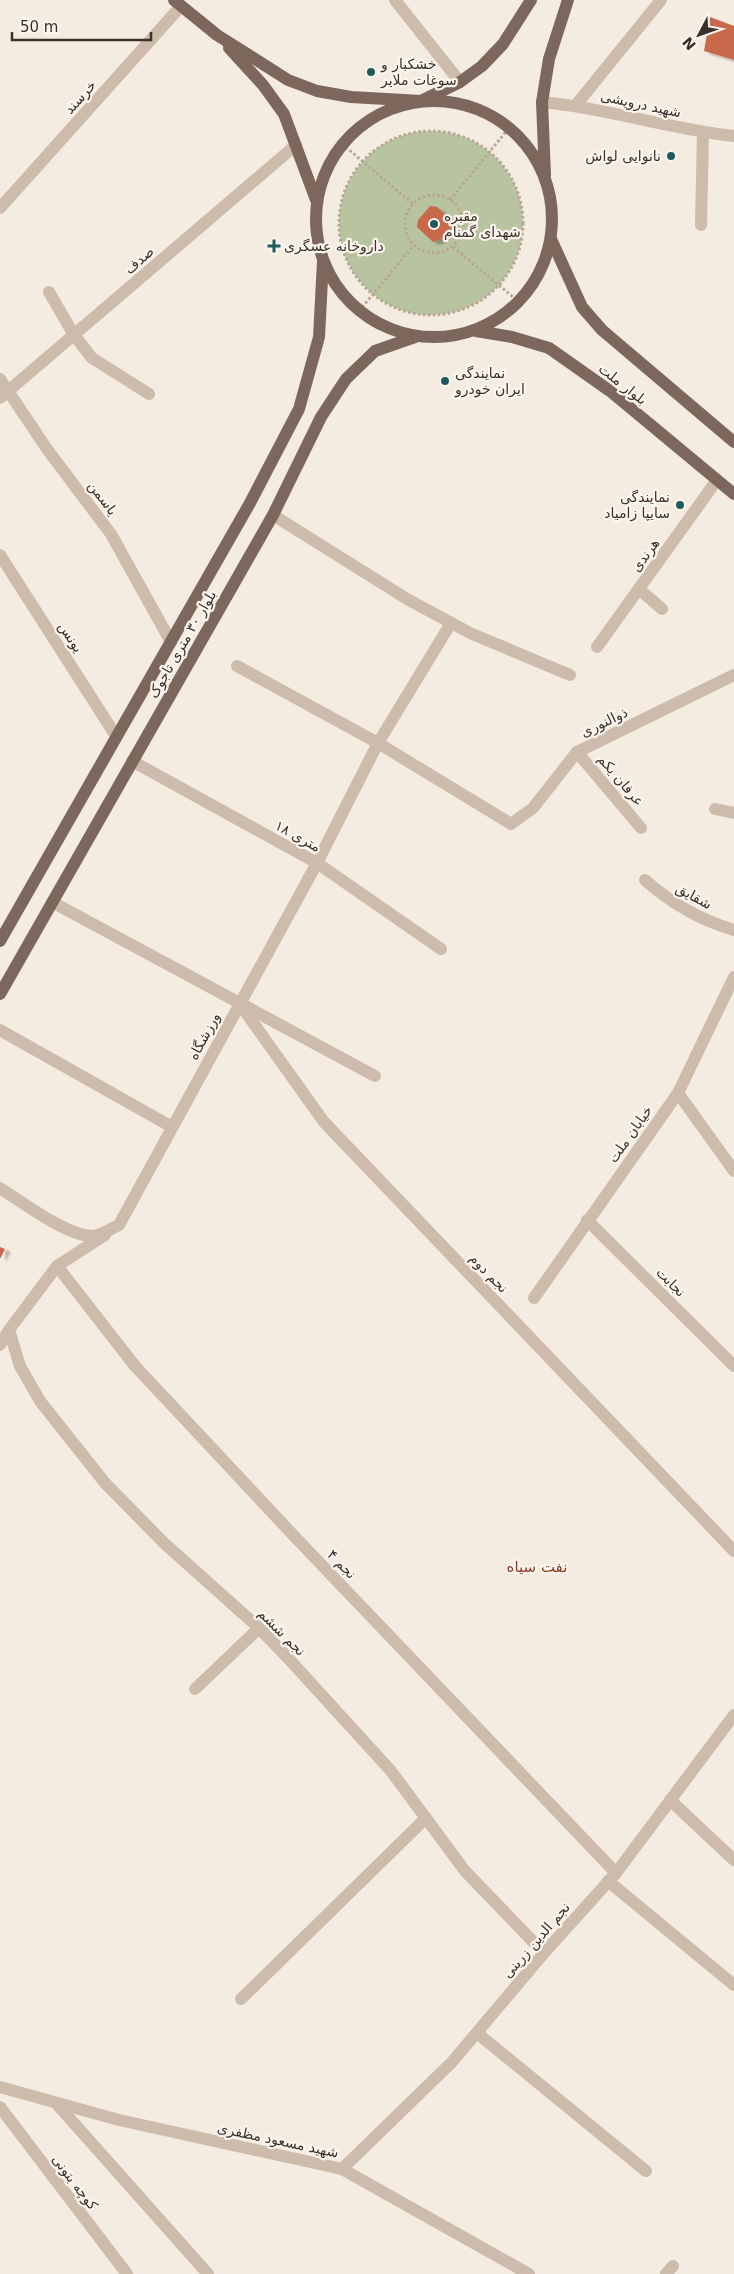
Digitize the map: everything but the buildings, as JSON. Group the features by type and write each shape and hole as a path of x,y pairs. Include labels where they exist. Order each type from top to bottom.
{"main road":[{"path":"531,0 503,44 482,66 460,82 421,101 398,106 377,115 358,127 342,144 325,170 316,200 316,231 323,261 337,288 359,311 385,327 415,336 446,338 476,331 499,318 519,302 534,283 545,262 551,239 552,208 545,178 542,102 548,59 568,0"},
{"path":"178,3 217,35 288,80 317,91 351,97 452,102 482,111 509,128 530,150 545,178"},
{"path":"217,35 263,85 284,114 316,200"},
{"name":"بلوار ملت","path":"551,239 582,307 602,330 734,442"},
{"name":"بلوار ۳۰ متری تاجوک","path":"0,941 250,503 299,409 319,336 323,261"},
{"name":"بلوار ملت","path":"476,331 512,337 549,348 610,391 734,494"},
{"name":"بلوار ۳۰ متری تاجوک","path":"0,994 273,515 321,417 346,379 374,351 415,336"}],"street":[{"path":"395,0 460,82"},
{"path":"576,105 661,0"},
{"name":"خرسند","path":"0,208 178,3"},
{"name":"شهید درویشی","path":"542,102 576,105 703,133 734,136"},
{"path":"701,225 703,133"},
{"name":"صدف","path":"4,394 296,145"},
{"path":"49,292 74,335 92,358 148,394"},
{"name":"یاسمن","path":"0,379 4,394 111,534 171,642"},
{"name":"هرندی","path":"597,647 717,480"},
{"path":"273,515 407,599 451,623 570,675"},
{"name":"یونس","path":"0,555 116,736"},
{"path":"639,589 662,609"},
{"name":"ورزشگاه","path":"119,1226 317,863 378,743 451,623"},
{"path":"238,666 378,743"},
{"name":"ذوالنوری","path":"378,743 511,824 533,808 577,752 734,675"},
{"name":"عرفان یکم","path":"577,752 641,828"},
{"name":"۱۸ متری","path":"132,762 317,863 441,949"},
{"path":"715,809 734,813"},
{"name":"شقایق","path":"645,880 665,897 690,914 734,930"},
{"path":"52,902 375,1076"},
{"name":"خیابان ملت","path":"534,1298 678,1093 734,977"},
{"name":"نجم دوم","path":"239,1003 324,1122 734,1551"},
{"path":"0,1030 172,1127"},
{"path":"678,1093 734,1171"},
{"path":"0,1188 56,1224 78,1233 94,1236 119,1226"},
{"name":"نجابت","path":"587,1220 734,1366"},
{"path":"0,1345 57,1266 119,1226"},
{"name":"نجم ۴","path":"57,1266 135,1366 612,1877 734,1985"},
{"name":"نجم ششم","path":"9,1330 20,1366 40,1402 105,1482 164,1544 259,1628 391,1771 465,1871 544,1953"},
{"path":"195,1689 259,1628"},
{"name":"نجم الدین زرینی","path":"342,2169 452,2062 544,1953 612,1877 734,1715"},
{"path":"670,1800 734,1860"},
{"path":"242,1999 426,1818"},
{"path":"477,2033 646,2172"},
{"name":"شهید مسعود مظفری","path":"0,2087 119,2120 342,2169 529,2274"},
{"path":"56,2103 208,2274"},
{"name":"کوچه بتونی","path":"0,2108 126,2274"}],"path":[{"path":"450,200 509,128"},
{"path":"440,131 466,137 490,151 514,181 522,206 524,234 520,252 512,269 500,286 472,307 438,316 402,311 373,295 354,274 340,240 339,221 342,199 349,179 362,161 378,147 396,137 414,132 440,131"},
{"path":"342,144 413,204"},
{"path":"426,196 442,196 450,200 456,204 463,218 462,234 453,247 437,253 421,250 414,245 405,229 408,212 413,204 426,196"},
{"path":"359,311 414,245"},
{"path":"453,247 519,302"}],"green space":[{"path":"440,131 449,132 475,142 490,152 502,164 512,179 519,196 522,205 522,241 512,267 502,282 490,294 475,304 449,314 422,315 413,314 387,304 372,294 360,282 350,267 340,241 339,214 340,205 350,179 360,164 372,152 387,142 413,132"}],"place":[{"name":"خشکبار و سوغات ملایر","path":"371,72"},
{"name":"نانوایی لواش","path":"671,156"},
{"name":"مقبره شهدای گمنام","path":"434,224"},
{"name":"داروخانه عسگری","path":"274,246"},
{"name":"نمایندگی ایران خودرو","path":"445,381"},
{"name":"نمایندگی سایپا زامیاد","path":"680,505"}],"district":[{"name":"نفت سیاه","path":"537,1567"}]}
